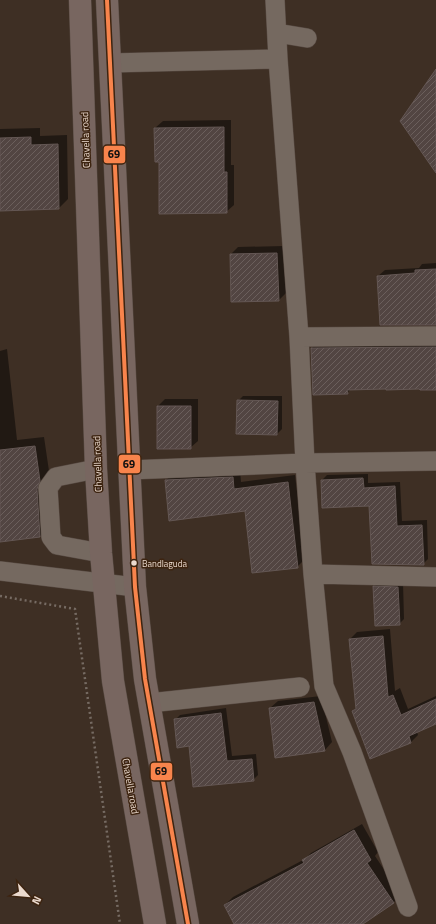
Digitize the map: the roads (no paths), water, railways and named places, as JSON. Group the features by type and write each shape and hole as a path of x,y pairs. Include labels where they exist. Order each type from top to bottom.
{"highway":[{"name":"Chavella road","path":"80,0 96,469 101,553 113,681 155,924"},
{"path":"107,0 135,587 145,679 188,924"}],"street":[{"path":"275,0 299,337 305,464 313,574 324,686 352,752 408,907"},
{"path":"277,33 307,38"},
{"path":"110,63 278,59"},
{"path":"299,337 436,336"},
{"path":"129,470 436,461"},
{"path":"96,469 56,478 48,488 49,509 51,537 57,545 101,553"},
{"path":"0,572 135,587"},
{"path":"313,574 436,576"},
{"path":"149,703 300,687"}],"place":[{"name":"Bandlaguda","path":"134,563"}]}
